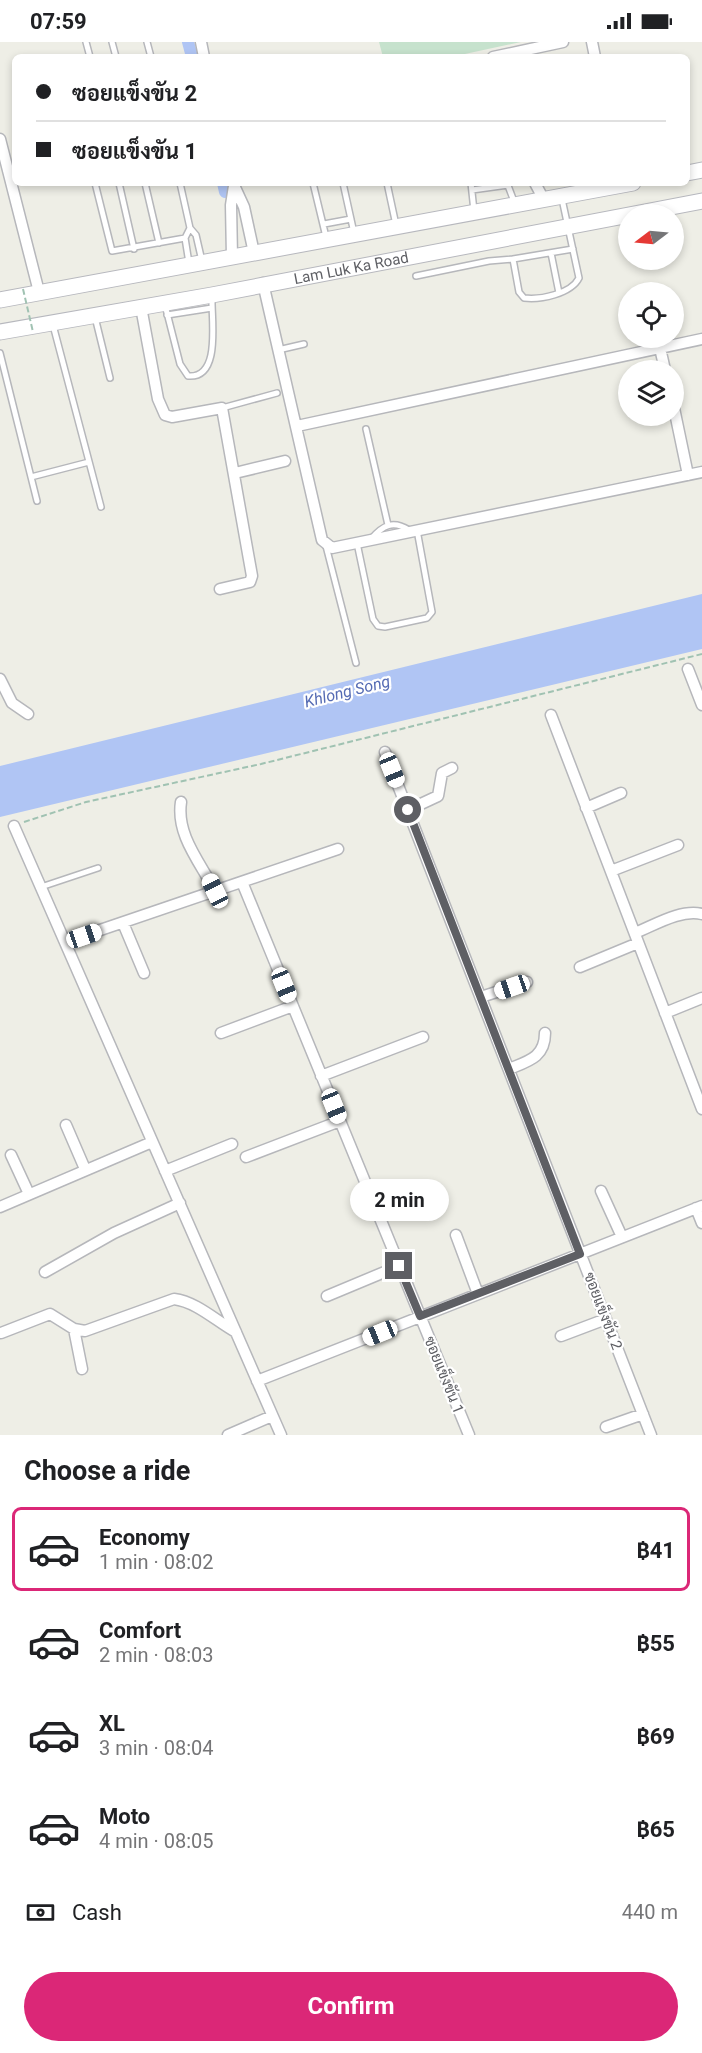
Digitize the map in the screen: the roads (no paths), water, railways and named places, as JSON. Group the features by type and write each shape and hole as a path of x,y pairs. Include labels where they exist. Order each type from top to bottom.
{"main road":[{"name":"Lam Luk Ka Road","path":"1,296 39,292 254,253 325,232 353,227 397,226 614,186"},
{"name":"Lam Luk Ka Road","path":"0,332 141,307 166,308 212,301 263,284 702,201"}],"street":[{"path":"507,54 563,42"},
{"path":"0,139 39,292"},
{"path":"232,257 231,205 234,186"},
{"path":"235,186 244,207 254,253"},
{"path":"537,186 544,200"},
{"path":"263,284 322,540 332,548 702,472"},
{"path":"141,307 158,399 165,415 172,417 222,408 252,576 246,585 220,588"},
{"path":"684,343 702,339"},
{"path":"297,426 660,348 663,360"},
{"path":"678,426 688,475"},
{"path":"235,473 285,461"},
{"path":"688,669 699,686 702,705"},
{"path":"0,679 12,703 28,714"},
{"path":"550,715 702,1108"},
{"name":"ซอยแข็งขัน 2","path":"385,752 651,1435"},
{"path":"408,810 438,796 442,773 452,768"},
{"path":"586,807 621,793"},
{"path":"182,802 179,823 183,834 215,891"},
{"path":"14,826 281,1435"},
{"path":"610,871 678,844"},
{"path":"65,942 338,849"},
{"name":"ซอยแข็งขัน 1","path":"242,882 469,1435"},
{"path":"580,967 680,915 688,912 702,914"},
{"path":"123,923 144,973"},
{"path":"481,997 527,982"},
{"path":"665,1013 702,998"},
{"path":"221,1033 293,1006"},
{"path":"508,1069 535,1059 542,1051 545,1033"},
{"path":"321,1076 423,1037"},
{"path":"246,1157 340,1121"},
{"path":"66,1125 85,1169"},
{"path":"0,1207 152,1142"},
{"path":"165,1171 232,1144"},
{"path":"11,1155 29,1194"},
{"path":"602,1191 622,1238"},
{"path":"45,1272 114,1233 180,1203"},
{"path":"257,1382 699,1207 702,1223"},
{"path":"456,1235 478,1294"},
{"path":"327,1296 399,1266"},
{"path":"1,1334 50,1314 74,1329 84,1330 174,1299 187,1301 236,1332"},
{"path":"561,1336 606,1319"},
{"path":"74,1329 82,1369"},
{"path":"606,1427 643,1414"},
{"path":"228,1435 272,1416"}],"lane":[{"path":"96,186 111,249 114,252 185,238"},
{"path":"120,186 134,249"},
{"path":"146,186 159,243"},
{"path":"181,186 190,228 196,236 196,264"},
{"path":"314,186 325,232"},
{"path":"344,186 353,227"},
{"path":"388,186 397,226"},
{"path":"471,186 474,212"},
{"path":"509,186 515,204"},
{"path":"513,259 519,292 524,298 533,299 559,293 577,283 579,278 562,196"},
{"path":"190,228 185,238 196,264"},
{"path":"416,276 573,249"},
{"path":"551,253 559,293"},
{"path":"166,308 183,372 195,377 204,372 210,359 213,344 212,301"},
{"path":"94,315 110,378"},
{"path":"52,323 101,507"},
{"path":"279,350 304,344"},
{"path":"0,353 38,501"},
{"path":"222,408 277,393"},
{"path":"366,429 387,525"},
{"path":"31,477 88,462"},
{"path":"357,543 373,619 378,626 385,627 427,618 432,612 414,531 400,525 387,525 380,528 370,540"},
{"path":"326,545 357,663"},
{"path":"41,887 98,868"}],"water":[{"name":"Khlong Song","path":"702,594 702,649 0,817 0,766"}],"waterway":[{"path":"188,42 191,54"},
{"path":"224,186 225,192"}]}
